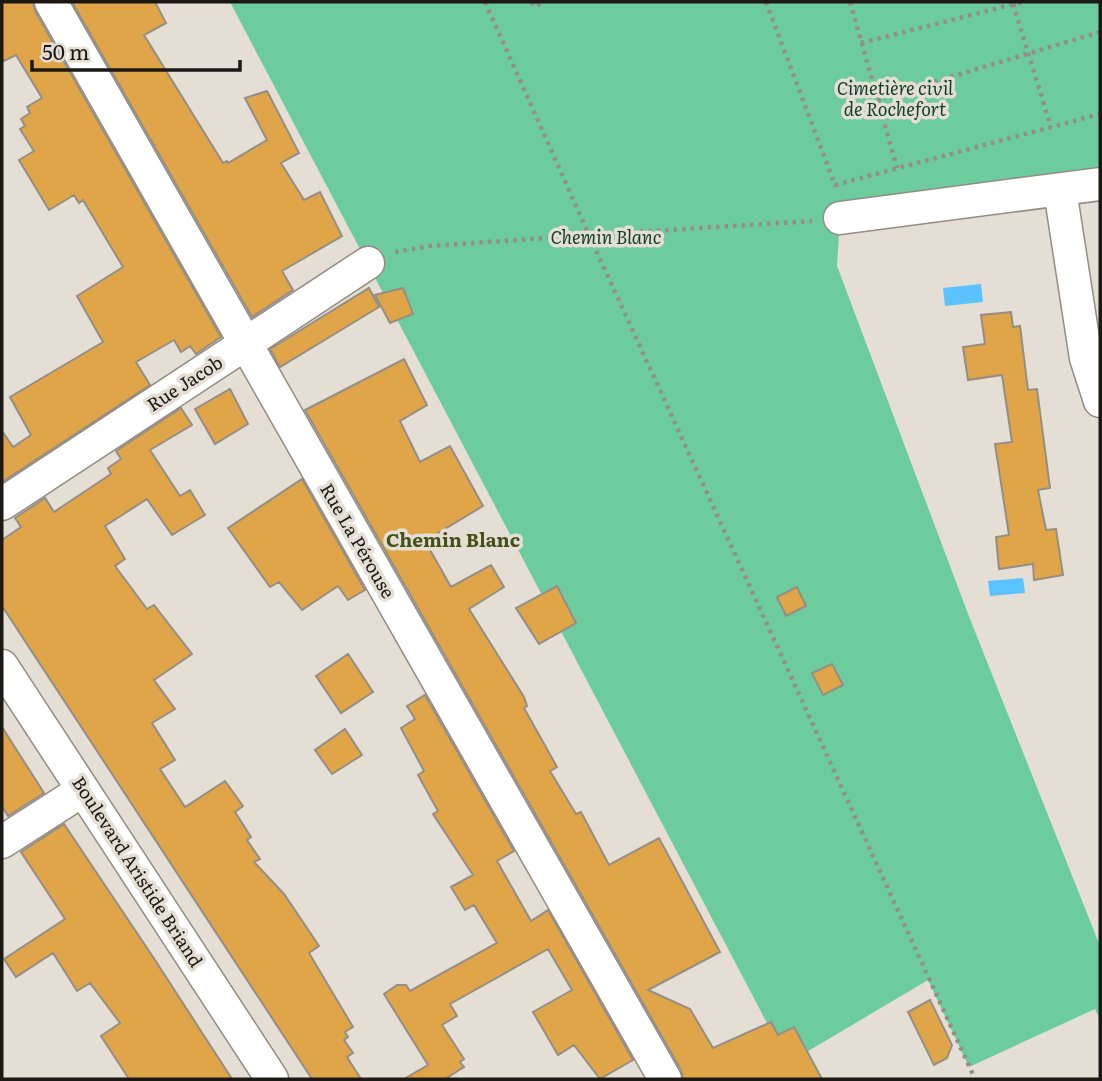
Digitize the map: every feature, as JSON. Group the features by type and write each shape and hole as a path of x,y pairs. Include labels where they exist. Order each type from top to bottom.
{"street":[{"name":"Rue La Pérouse","path":"51,2 244,345 665,1079"},
{"path":"840,218 1100,184"},
{"path":"1059,190 1086,358 1100,401"},
{"name":"Rue Jacob","path":"2,503 368,262"},
{"name":"Boulevard Aristide Briand","path":"2,666 272,1079"},
{"path":"2,842 83,790"}],"path":[{"path":"485,2 975,1079"},
{"path":"532,2 535,7 544,2"},
{"path":"766,2 835,185 1100,114"},
{"path":"850,2 897,168"},
{"path":"861,43 1022,2"},
{"path":"1013,3 1051,127"},
{"path":"877,99 1100,32"},
{"path":"368,262 398,251 430,246 840,218"}],"green space":[{"name":"Chemin Blanc","path":"230,2 1100,2 1100,168 836,207 840,218 837,266 970,619 1100,946 1100,1020 1095,1009 969,1067 928,980 788,1063"}],"water":[{"path":"981,284 983,302 945,306 943,288"},
{"path":"1023,578 1025,593 990,596 988,581"}],"building":[{"path":"2,2 33,2 35,11 221,337 196,354 190,346 181,352 174,340 136,362 150,385 2,482 2,431 13,447 31,435 10,397 103,342 77,296 123,267 83,200 79,203 74,195 49,210 19,160 34,151 20,129 25,126 21,119 30,113 27,107 42,98 16,55 2,62"},
{"path":"72,2 155,2 166,23 144,35 223,163 228,163 267,140 245,98 267,91 299,153 281,163 304,200 320,192 342,236 282,271 293,290 252,317"},
{"path":"369,288 379,307 280,367 270,349"},
{"path":"403,288 413,314 390,323 375,295"},
{"path":"1011,312 1013,327 1020,326 1028,390 1037,389 1050,488 1038,490 1046,530 1056,529 1063,575 1034,580 1033,564 999,569 996,537 1009,535 995,444 1012,442 1002,375 968,380 963,347 985,344 981,315"},
{"path":"404,359 427,405 400,421 420,462 450,446 483,506 425,541 451,587 491,565 504,587 469,609 524,697 527,706 524,708 557,767 550,771 576,814 581,812 609,865 659,838 720,952 648,990 690,1009 713,1048 771,1022 778,1035 794,1027 822,1079 683,1079 681,1070 305,410"},
{"path":"230,389 248,424 215,444 195,409"},
{"path":"181,408 192,425 150,450 180,496 190,490 205,515 172,535 147,499 105,526 125,559 115,566 147,609 154,605 192,654 154,680 175,709 152,723 175,760 160,769 185,807 225,781 243,806 235,812 251,837 247,840 260,859 254,862 284,894 319,946 309,953 353,1027 345,1032 348,1037 344,1040 353,1053 347,1057 361,1079 312,1079 2,606 2,540 21,527 15,518 45,498 54,512 111,474 108,468 121,459 116,451"},
{"path":"302,479 365,590 348,600 338,586 302,610 279,582 270,587 228,528"},
{"path":"557,586 576,623 539,644 516,608"},
{"path":"797,587 806,606 786,616 777,597"},
{"path":"348,654 373,692 341,713 316,676"},
{"path":"832,664 843,685 823,695 812,673"},
{"path":"425,695 514,851 497,861 531,921 548,910 633,1060 600,1079 574,1045 558,1055 533,1012 572,990 548,949 450,1004 457,1016 442,1025 464,1059 460,1062 464,1067 445,1079 404,1079 428,1065 384,994 397,985 406,985 410,991 497,943 474,905 465,910 451,887 473,875 433,814 438,811 418,775 424,771 401,728 415,719 407,706"},
{"path":"2,727 44,793 8,816 2,806"},
{"path":"345,729 362,755 332,774 315,750"},
{"path":"64,824 232,1079 129,1079 101,1036 120,1023 90,983 77,991 53,953 16,977 4,959 65,919 21,852"},
{"path":"930,1000 952,1045 947,1058 934,1065 908,1012"}],"district":[{"name":"Chemin Blanc","path":"453,540"}],"park label":[{"name":"Cimetière civil de Rochefort","path":"895,99"}]}
